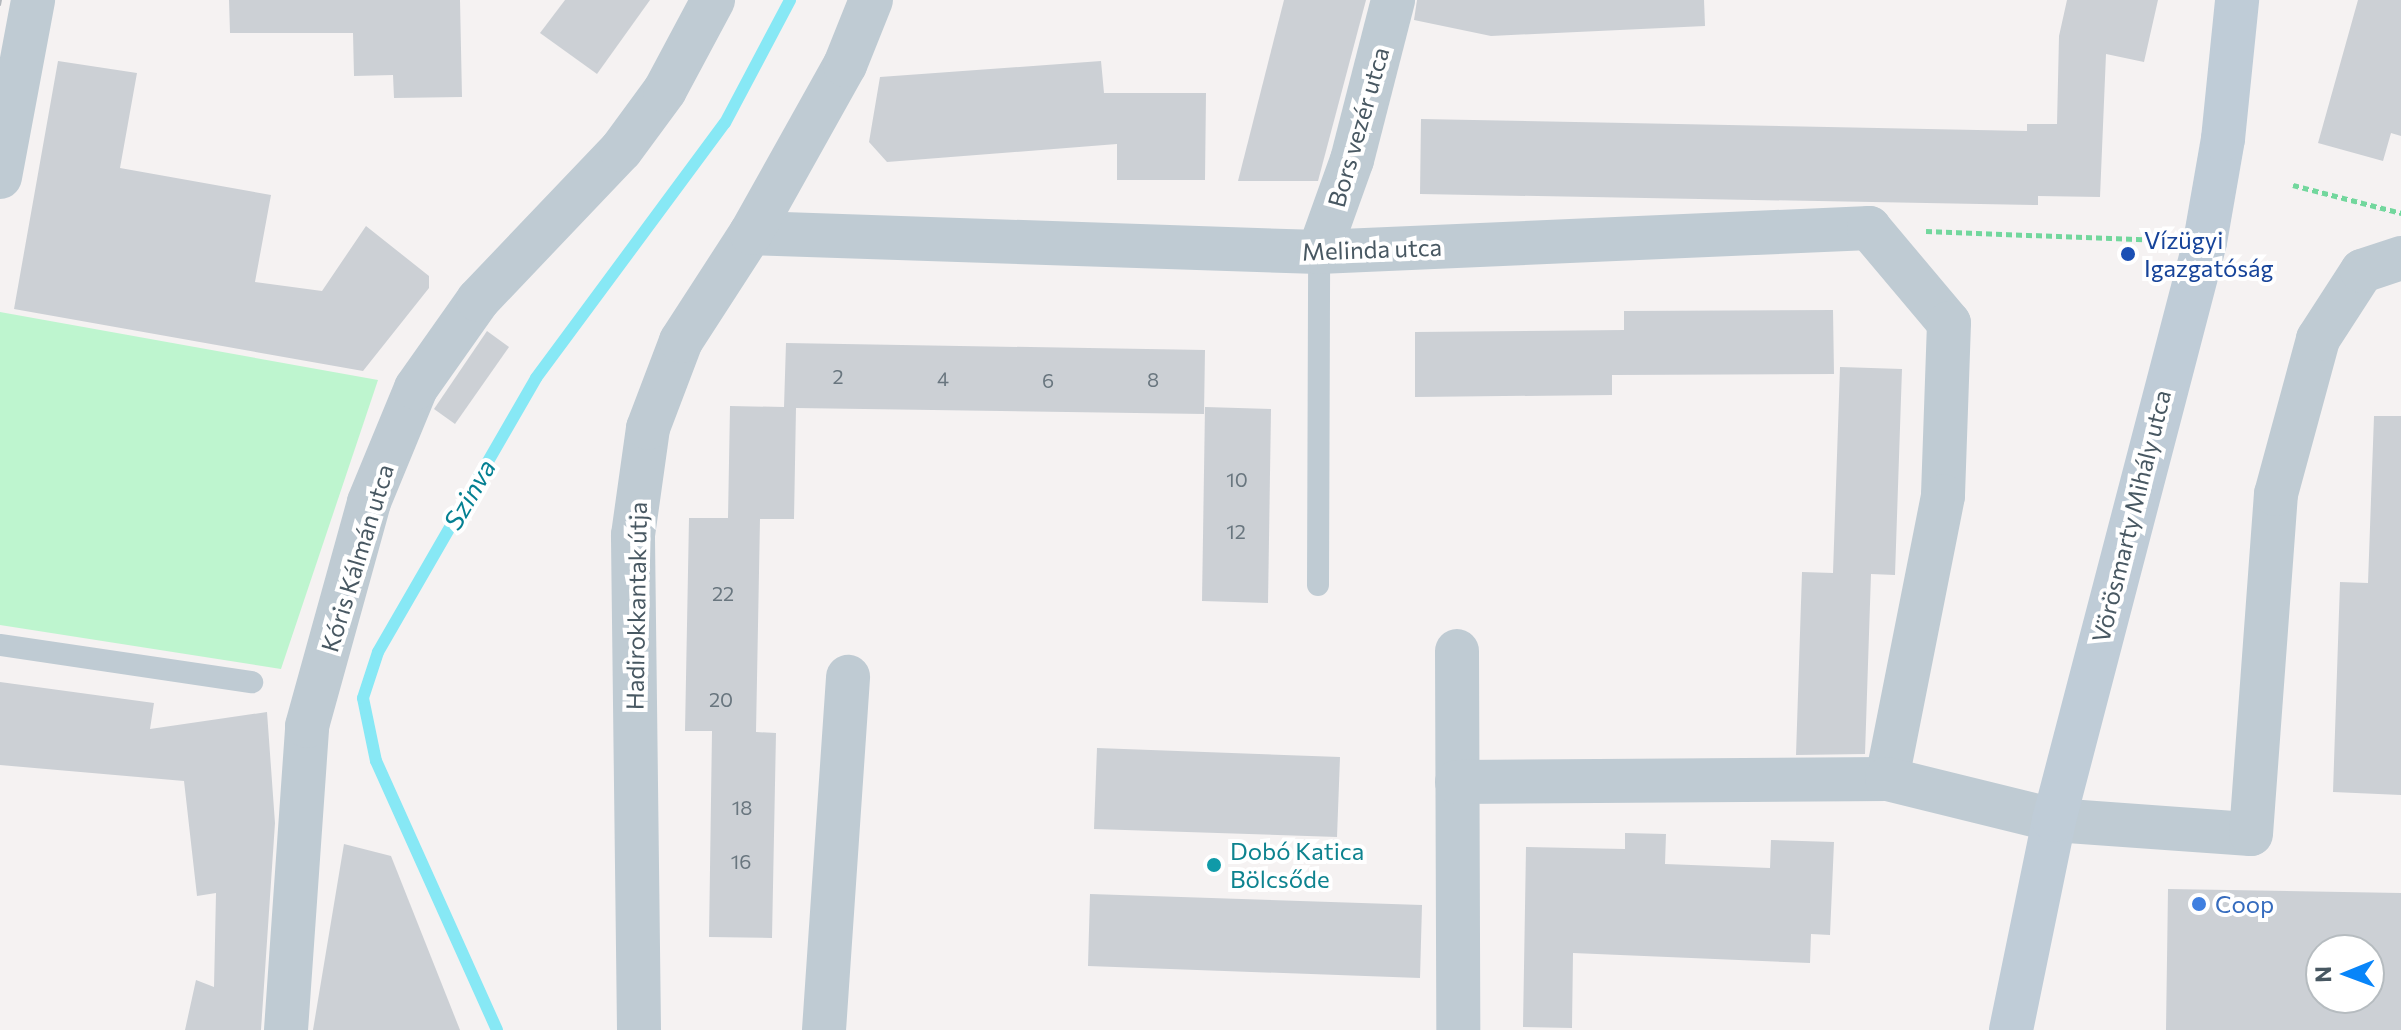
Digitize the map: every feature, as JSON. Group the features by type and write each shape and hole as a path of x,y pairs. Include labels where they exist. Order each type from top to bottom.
{"main road":[{"name":"Vörösmarty Mihály utca","path":"2011,1030 2054,820 2205,242 2223,139 2237,0"}],"street":[{"path":"0,177 33,0"},
{"name":"Kóris Kálmán utca","path":"286,1030 307,726 369,502 416,388 478,300 621,150 665,90 713,0"},
{"name":"Hadirokkantak útja","path":"639,1030 633,535 645,443 681,341 751,233 845,65 871,0"},
{"name":"Bors vezér utca","path":"1319,252 1352,160 1393,0"},
{"path":"1869,228 1949,323 1943,496 1887,779"},
{"name":"Melinda utca","path":"751,233 1319,252 1869,228"},
{"path":"1457,782 1887,779 2054,820 2251,834 2276,494 2318,339 2362,271 2401,258"},
{"path":"1457,651 1458,1030"},
{"path":"824,1030 848,677"}],"lane":[{"path":"1318,585 1319,252"},
{"path":"0,645 252,682"}],"path":[{"path":"2293,185 2401,213"},
{"path":"1869,228 2205,242"}],"green space":[{"path":"0,312 378,380 281,669 0,625"}],"building":[{"path":"229,0 460,0 462,97 394,98 393,75 354,76 353,33 230,33"},
{"path":"565,0 650,0 597,74 540,33"},
{"path":"1284,0 1366,0 1318,181 1238,181"},
{"path":"1417,0 1704,0 1705,26 1491,36 1414,20"},
{"path":"2067,0 2158,0 2144,62 2106,54 2100,197 2038,196 2038,205 1420,194 1421,119 2027,131 2027,124 2057,124 2059,36"},
{"path":"2358,0 2401,0 2401,136 2391,133 2383,161 2318,143"},
{"path":"58,61 137,73 120,168 271,195 255,282 322,291 366,226 429,276 429,288 363,371 14,309"},
{"path":"1101,61 1104,93 1206,93 1205,180 1117,180 1117,144 887,162 869,142 880,77"},
{"path":"1833,310 1834,374 1612,375 1612,395 1415,397 1415,332 1624,330 1624,311"},
{"path":"487,331 509,347 455,424 434,409"},
{"path":"786,343 1205,350 1204,414 796,408 794,519 760,519 756,732 776,733 772,938 709,937 712,731 685,731 689,518 728,518 730,406 784,407"},
{"path":"1840,367 1902,369 1895,575 1871,574 1865,754 1796,755 1802,572 1833,573"},
{"path":"1205,407 1271,409 1268,603 1202,601"},
{"path":"2374,416 2401,416 2401,795 2333,792 2340,582 2368,583"},
{"path":"0,682 154,703 150,729 267,712 275,823 261,1030 185,1030 196,980 214,987 216,893 197,896 184,781 0,765"},
{"path":"1097,748 1340,757 1337,837 1094,829"},
{"path":"1625,833 1666,834 1665,864 1770,868 1771,840 1834,842 1830,935 1811,934 1810,963 1573,953 1572,1028 1523,1027 1526,847 1625,849"},
{"path":"344,844 391,856 460,1030 313,1030"},
{"path":"2168,889 2401,893 2401,1030 2166,1030"},
{"path":"1090,894 1422,905 1420,978 1088,966"}],"waterway":[{"name":"Szinva","path":"497,1030 376,761 363,698 378,652 536,378 725,123 790,0"}],"tram line":[{"path":"0,5 1,0"}],"place":[{"name":"Vízügyi Igazgatóság","path":"2128,254"},
{"name":"Dobó Katica Bölcsőde","path":"1214,865"},
{"name":"Coop","path":"2199,904"}]}
